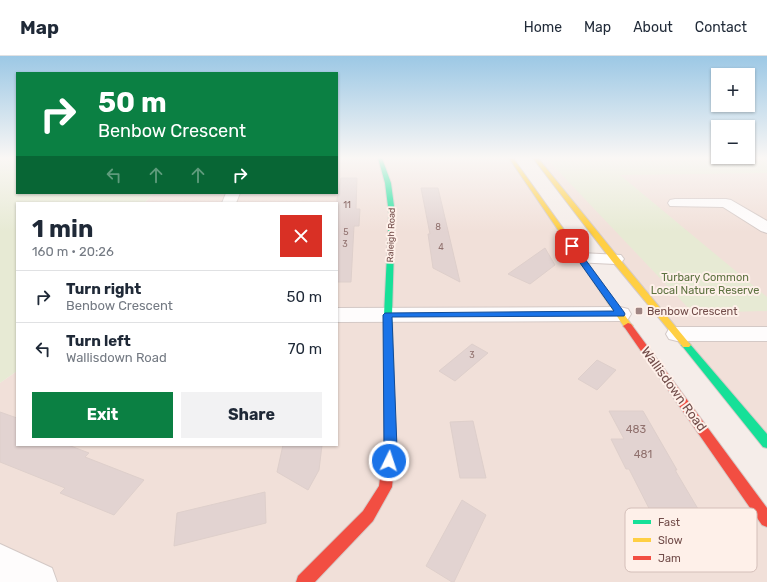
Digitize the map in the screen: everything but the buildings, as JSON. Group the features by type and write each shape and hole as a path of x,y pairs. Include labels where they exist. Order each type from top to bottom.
{"street":[{"name":"Raleigh Road","path":"304,582 368,516 385,487 390,448 388,315 391,200 388,183"},
{"name":"Wallisdown Road","path":"528,183 767,520"},
{"path":"554,183 615,259 767,443"},
{"path":"675,203 726,203 767,228"},
{"path":"580,258 615,259"},
{"path":"338,315 620,314"},
{"path":"677,334 767,334"},
{"path":"0,563 38,582"}],"shaded area":[{"path":"338,183 528,183 767,520 767,582 0,582 0,383 16,372 16,446 338,446 338,202 145,202 153,194 338,194"},
{"path":"555,183 767,183 767,443"}],"green space":[{"path":"0,183 16,183 16,194 153,194 145,202 16,202 16,372 0,383"},
{"name":"Turbary Common Local Nature Reserve","path":"569,183 629,183 767,297 767,311 693,313"}],"traffic: fast":[{"path":"388,183 392,214 388,315 389,378"},
{"path":"686,345 767,443"}],"traffic: slow":[{"path":"528,183 628,326"},
{"path":"554,183 686,345"}],"traffic: jam":[{"path":"628,326 767,520"},
{"path":"304,582 368,516 385,487 390,448 389,378"}],"place":[{"name":"Benbow Crescent","path":"639,311"}],"route":[{"path":"389,461 388,315 620,314 572,246"}]}
